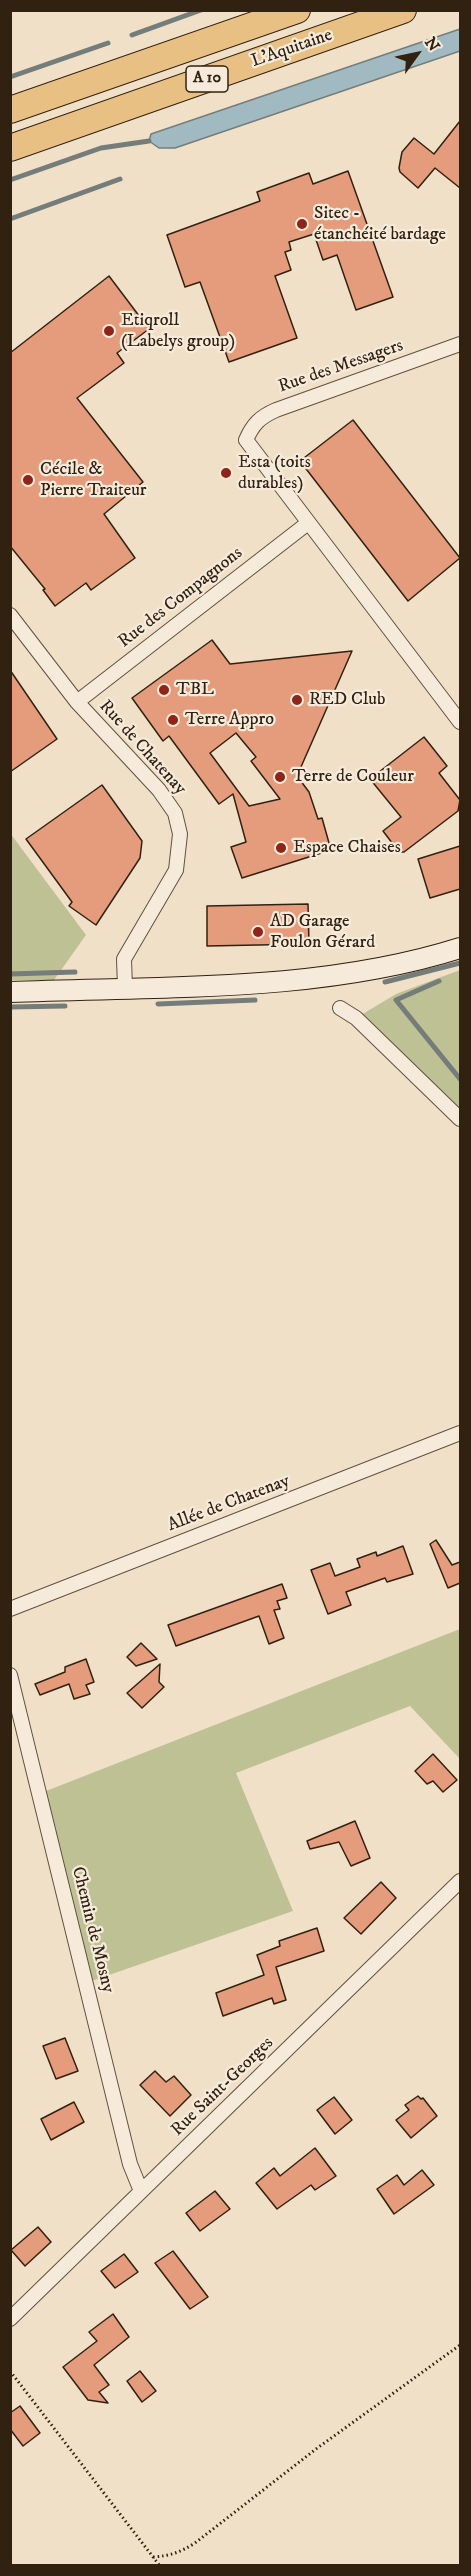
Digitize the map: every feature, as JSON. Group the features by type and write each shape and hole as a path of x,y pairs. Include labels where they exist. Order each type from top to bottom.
{"highway":[{"name":"L'Aquitaine","path":"10,111 297,10"},
{"name":"L'Aquitaine","path":"10,148 403,10"}],"street":[{"name":"Rue des Messagers","path":"308,523 246,440 252,426 262,416 276,410 460,344"},
{"name":"Rue des Compagnons","path":"77,702 308,523"},
{"path":"308,523 460,722"},
{"name":"Rue de Chatenay","path":"10,615 77,702 170,803 175,813 180,834 176,870 124,959 125,987"},
{"path":"10,992 304,979 397,963 460,948"},
{"path":"340,1008 356,1018 460,1119"},
{"name":"Allée de Chatenay","path":"10,1609 460,1433"},
{"name":"Chemin de Mosny","path":"10,1675 130,2164 134,2179 141,2191"},
{"name":"Rue Saint-Georges","path":"10,2319 460,1881"}],"path":[{"path":"153,2557 180,2552 195,2543 307,2456 460,2345"},
{"path":"10,2371 160,2565"}],"green space":[{"path":"10,833 86,935 54,980 11,980"},
{"path":"460,970 460,1119 356,1018 396,994"},
{"path":"460,1629 460,1759 410,1706 236,1773 293,1911 86,1983 41,1793"}],"water":[{"path":"460,29 460,51 175,148 159,148 149,141 151,134"}],"building":[{"path":"460,121 460,188 435,168 418,188 400,172 402,152 414,138 434,154"},
{"path":"348,171 393,297 356,310 337,255 323,260 314,234 289,242 291,250 285,252 291,270 275,276 297,338 229,362 200,282 185,287 167,235 260,201 257,192 309,173 313,184"},
{"path":"109,276 149,329 117,353 124,363 77,398 143,482 104,514 135,558 91,590 86,583 55,606 43,590 45,589 10,546 10,353"},
{"path":"353,420 460,558 408,601 300,461"},
{"path":"212,640 230,664 352,651 297,776 309,792 318,819 322,818 331,850 242,878 231,847 246,842 233,794 219,804 169,736 163,741 132,698","holes":["236,733 256,757 251,761 280,799 249,806 210,753"]},
{"path":"10,670 57,739 10,772"},
{"path":"424,737 447,766 439,773 460,800 458,811 404,852 399,852 383,831 401,817 370,779"},
{"path":"102,785 142,841 140,858 96,925 69,906 72,902 26,839"},
{"path":"460,846 460,889 430,898 418,859"},
{"name":"AD Garage Foulon Gérard","path":"308,904 309,944 207,946 207,906"},
{"path":"436,1540 452,1565 460,1562 460,1583 448,1588 430,1544"},
{"path":"403,1546 413,1574 387,1582 385,1578 346,1592 351,1605 328,1614 311,1570 330,1563 335,1576 360,1567 357,1559 376,1552 377,1556"},
{"path":"282,1584 287,1598 277,1601 280,1609 274,1610 284,1638 269,1644 259,1616 176,1646 168,1625"},
{"path":"141,1643 157,1659 136,1666 127,1657"},
{"path":"86,1659 94,1682 86,1685 90,1694 74,1699 69,1684 40,1695 35,1684 65,1672 65,1667"},
{"path":"160,1664 159,1682 164,1687 142,1708 127,1693"},
{"path":"433,1754 457,1780 443,1792 433,1781 427,1784 415,1771"},
{"path":"355,1821 370,1858 351,1866 339,1842 310,1849 307,1841"},
{"path":"381,1882 396,1898 361,1934 344,1918"},
{"path":"317,1928 324,1951 276,1967 286,2000 274,2004 272,1998 223,2016 216,1993 264,1975 257,1955 280,1946 279,1941"},
{"path":"65,2038 78,2071 56,2079 43,2046"},
{"path":"155,2071 166,2082 174,2076 191,2095 170,2116 140,2085"},
{"path":"418,2096 423,2098 437,2116 411,2138 396,2120 409,2110 405,2105"},
{"path":"334,2097 352,2120 335,2134 317,2110"},
{"path":"74,2102 84,2122 51,2140 41,2119"},
{"path":"315,2148 336,2176 315,2190 311,2185 277,2209 256,2183 274,2168 280,2176"},
{"path":"422,2170 434,2185 394,2214 377,2189 397,2175 404,2185"},
{"path":"215,2191 230,2209 200,2231 186,2213"},
{"path":"38,2227 51,2242 25,2266 11,2250"},
{"path":"173,2251 208,2297 190,2309 155,2263"},
{"path":"124,2254 138,2272 115,2288 101,2271"},
{"path":"113,2314 129,2337 94,2365 109,2385 99,2392 108,2403 88,2400 63,2367 97,2341 89,2332"},
{"path":"140,2371 156,2391 142,2402 127,2381"},
{"path":"20,2406 40,2433 23,2446 10,2429 10,2413"}],"waterway":[{"path":"132,35 201,10"},
{"path":"10,77 108,43"},
{"path":"10,180 101,148 149,141"},
{"path":"10,219 120,179"},
{"path":"385,982 460,963"},
{"path":"10,974 75,972"},
{"path":"439,981 396,1000 460,1079"},
{"path":"158,1004 255,1000"},
{"path":"10,1007 65,1006"}],"place":[{"name":"Sitec - étanchéité bardage","path":"302,224"},
{"name":"Etiqroll (Labelys group)","path":"109,331"},
{"name":"Esta (toits durables)","path":"226,473"},
{"name":"Cécile & Pierre Traiteur","path":"28,480"},
{"name":"TBL","path":"164,690"},
{"name":"RED Club","path":"297,700"},
{"name":"Terre Appro","path":"173,720"},
{"name":"Terre de Couleur","path":"280,777"},
{"name":"Espace Chaises","path":"281,848"},
{"name":"AD Garage Foulon Gérard","path":"258,932"}]}
